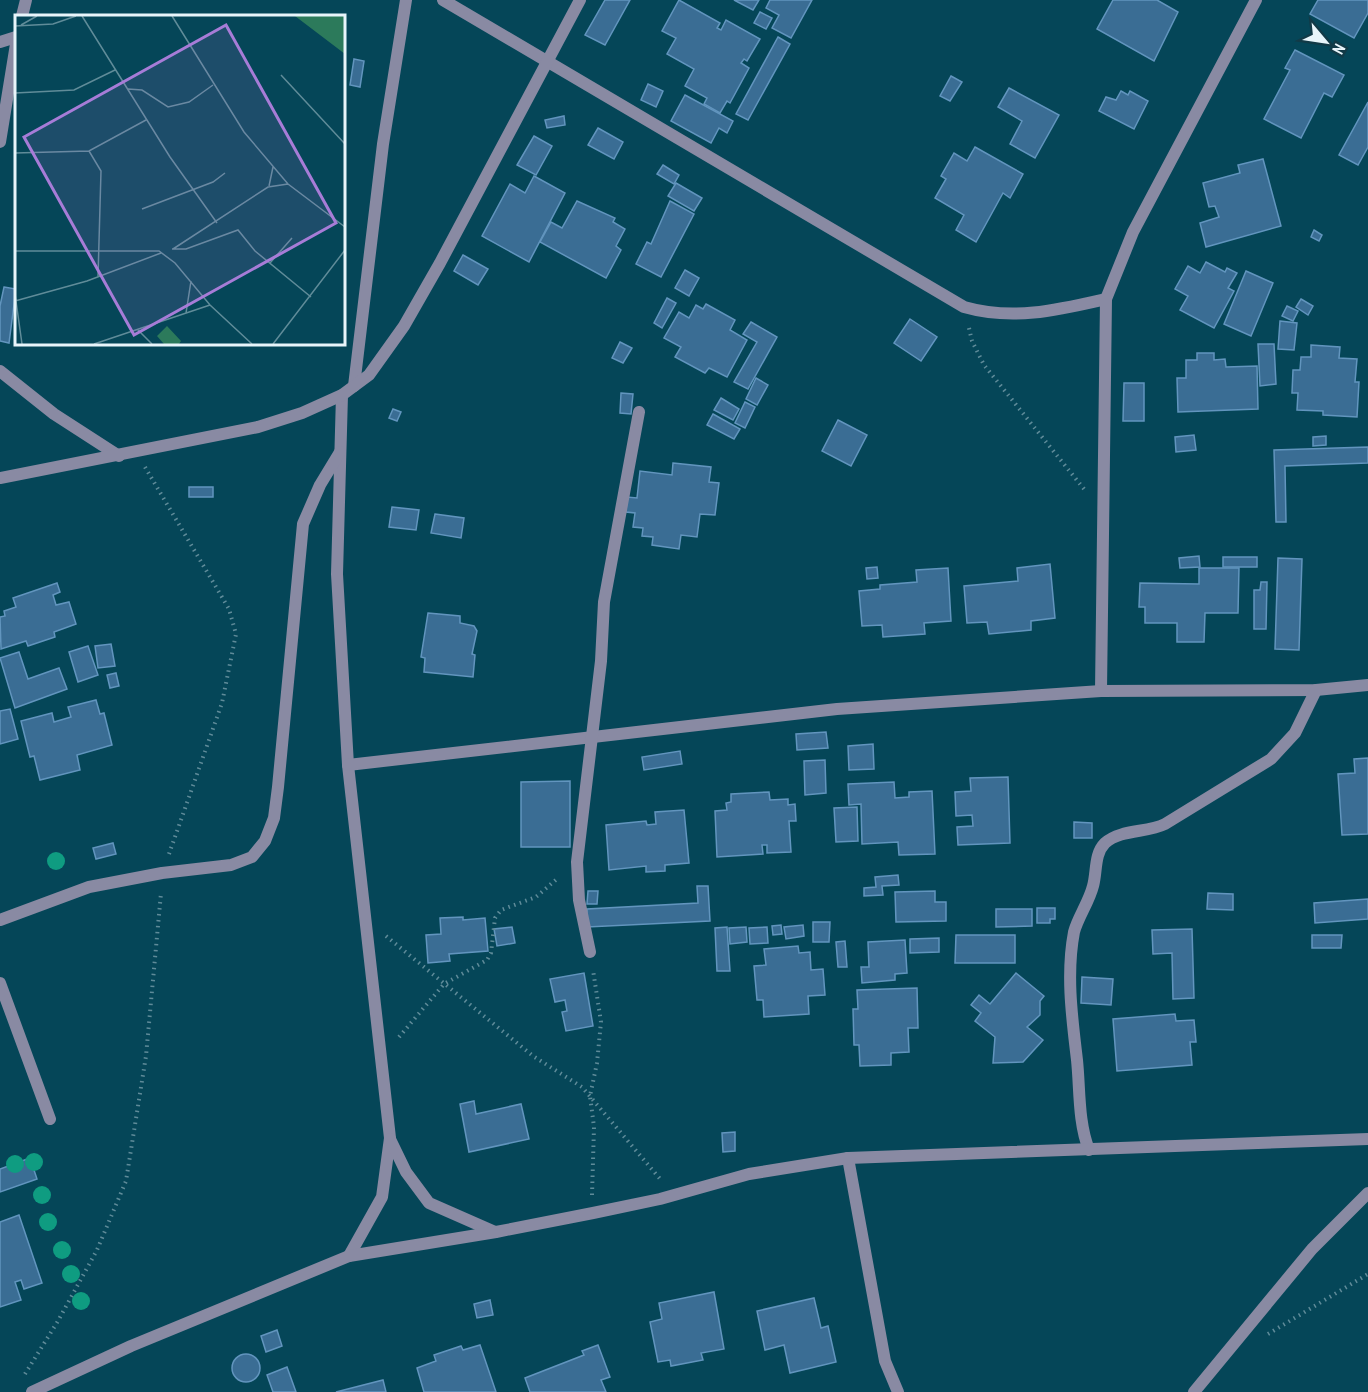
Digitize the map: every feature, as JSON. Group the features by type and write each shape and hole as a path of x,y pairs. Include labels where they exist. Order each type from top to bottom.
{"street":[{"path":"22,15 26,0"},
{"path":"354,386 383,144 406,0"},
{"path":"443,0 546,63 964,307 1013,316 1053,311 1106,299"},
{"path":"0,478 137,453 258,427 302,413 342,395 369,375 404,326 440,263 580,0"},
{"path":"1101,691 1106,299 1133,232 1256,0"},
{"path":"0,42 15,37"},
{"path":"0,142 15,50"},
{"path":"0,371 54,414 119,456"},
{"path":"342,395 337,574 348,765 390,1138 382,1197 349,1256"},
{"path":"590,951 579,900 577,862 601,661 604,602 639,412"},
{"path":"0,920 88,886 162,873 231,865 252,857 265,841 274,818 278,787 303,524 320,485 341,451"},
{"path":"348,765 837,709 1101,691 1316,690 1368,685"},
{"path":"1089,1150 1082,1122 1072,1027 1072,973 1075,931 1087,906 1094,883 1096,861 1103,845 1114,837 1154,829 1165,824 1271,759 1295,733 1316,690"},
{"path":"0,983 50,1119"},
{"path":"390,1138 406,1172 429,1203 496,1232"},
{"path":"32,1392 131,1346 349,1256 496,1232 593,1213 674,1195 749,1174 848,1158 1368,1139"},
{"path":"848,1158 885,1361 898,1392"},
{"path":"1194,1392 1312,1249 1368,1193"}],"path":[{"path":"964,307 972,341 984,365 1059,462 1104,512"},
{"path":"19,1383 58,1321 97,1250 126,1181 146,1056 162,873 222,703 236,634 230,609 137,453"},
{"path":"381,1058 444,984 487,960 491,953 495,918 501,910 536,897 577,862"},
{"path":"365,918 533,1056 582,1087 674,1195"},
{"path":"590,951 600,1022 597,1063 590,1096 594,1127 593,1213"},
{"path":"1265,1336 1368,1274"}],"building":[{"path":"605,0 630,0 605,45 585,35"},
{"path":"679,0 720,23 717,28 721,30 726,20 760,39 747,61 744,59 741,63 749,68 730,103 727,101 720,113 704,104 707,98 685,86 694,69 667,54 676,38 662,31"},
{"path":"734,0 759,0 753,10"},
{"path":"770,0 812,0 791,38 772,28 779,15 766,8"},
{"path":"1113,0 1157,0 1178,12 1154,61 1097,29"},
{"path":"1318,0 1368,0 1368,13 1354,38 1310,14"},
{"path":"760,12 772,18 766,29 754,23"},
{"path":"778,37 790,44 748,120 736,114"},
{"path":"1295,50 1344,75 1332,97 1324,93 1301,138 1264,119 1290,70 1285,68"},
{"path":"354,59 364,61 360,87 350,85"},
{"path":"951,76 962,82 950,101 940,96"},
{"path":"648,84 663,91 656,107 641,100"},
{"path":"1009,88 1059,115 1035,158 1010,144 1022,121 998,107"},
{"path":"1121,91 1128,95 1130,91 1148,101 1134,129 1099,111 1106,97 1116,100"},
{"path":"685,95 733,121 727,133 719,128 711,143 671,121"},
{"path":"1368,102 1368,147 1358,165 1339,155"},
{"path":"564,116 565,125 547,128 545,120"},
{"path":"598,128 623,142 614,159 588,145"},
{"path":"534,136 552,146 536,175 517,165"},
{"path":"975,147 1023,174 1010,198 1003,193 976,242 956,230 964,215 935,198 946,179 941,176 954,153 967,161"},
{"path":"1263,159 1281,226 1206,247 1200,223 1219,217 1215,206 1209,207 1203,183 1240,173 1238,165"},
{"path":"663,165 679,175 674,184 657,174"},
{"path":"534,176 565,193 529,262 482,236 510,184 525,193"},
{"path":"676,183 702,198 694,211 668,196"},
{"path":"577,201 615,218 613,222 625,229 616,246 621,250 606,278 540,242 551,222 562,228"},
{"path":"670,201 694,214 661,277 636,264 647,242 651,244"},
{"path":"1314,230 1322,235 1319,241 1311,237"},
{"path":"463,255 488,269 478,285 454,271"},
{"path":"1206,262 1225,272 1227,268 1237,273 1228,288 1234,291 1214,328 1180,310 1188,296 1175,289 1188,266 1200,273"},
{"path":"685,270 699,278 689,296 675,288"},
{"path":"1246,271 1273,283 1251,336 1224,324"},
{"path":"4,287 15,289 9,343 0,341 0,306"},
{"path":"667,298 676,303 662,328 654,323"},
{"path":"1301,299 1313,306 1308,315 1296,307"},
{"path":"706,304 735,320 730,330 747,340 727,377 709,368 705,373 675,357 681,347 664,338 679,312 689,318 696,305 703,309"},
{"path":"1287,306 1298,311 1293,321 1282,316"},
{"path":"910,319 937,337 921,361 894,343"},
{"path":"1280,321 1297,323 1294,350 1278,349"},
{"path":"751,322 777,337 748,389 734,382 757,342 743,334"},
{"path":"620,342 632,348 623,363 612,358"},
{"path":"1258,344 1274,344 1276,384 1260,386"},
{"path":"1311,345 1340,347 1339,358 1357,359 1355,382 1359,382 1357,417 1323,415 1323,411 1297,410 1298,393 1292,393 1293,370 1300,370 1301,357 1311,357"},
{"path":"1197,353 1214,353 1214,360 1225,359 1226,367 1257,366 1258,409 1178,412 1177,378 1186,378 1186,360 1197,360"},
{"path":"756,378 768,385 757,405 746,399"},
{"path":"1124,383 1144,383 1144,421 1123,421"},
{"path":"621,393 633,394 631,414 620,413"},
{"path":"721,398 739,409 733,420 714,410"},
{"path":"745,402 755,407 745,428 735,423"},
{"path":"393,409 401,412 397,421 389,418"},
{"path":"713,414 740,429 734,439 707,425"},
{"path":"838,420 867,435 851,466 822,451"},
{"path":"1194,435 1196,450 1176,452 1175,437"},
{"path":"1326,436 1326,445 1313,446 1313,437"},
{"path":"1368,447 1368,463 1285,466 1286,522 1276,522 1274,450"},
{"path":"673,463 711,467 709,482 719,483 715,515 700,514 697,537 681,535 679,549 652,545 653,537 642,536 643,528 633,527 635,513 626,512 627,497 637,498 640,471 672,475"},
{"path":"189,487 213,487 213,497 189,497"},
{"path":"392,507 419,510 416,530 389,527"},
{"path":"435,514 464,518 461,538 431,533"},
{"path":"1199,556 1200,567 1180,568 1179,558"},
{"path":"1223,557 1257,557 1257,567 1223,567"},
{"path":"1278,558 1302,559 1299,650 1275,649"},
{"path":"1050,564 1055,618 1031,621 1031,630 989,634 987,622 967,623 964,586 1018,581 1017,568"},
{"path":"877,567 878,578 867,579 866,568"},
{"path":"948,568 951,621 924,623 925,634 883,637 882,625 862,626 859,591 880,589 880,585 917,582 916,570"},
{"path":"1199,568 1239,568 1238,613 1205,613 1204,642 1177,642 1177,623 1145,623 1145,607 1139,607 1140,583 1199,584"},
{"path":"1261,582 1267,582 1266,629 1254,629 1254,590 1260,590"},
{"path":"57,583 60,592 53,595 56,605 69,602 76,624 54,632 55,637 28,646 26,641 1,649 0,617 5,616 4,611 16,607 13,598"},
{"path":"428,613 460,616 460,623 474,626 477,631 472,654 475,655 473,677 424,672 425,658 421,657"},
{"path":"111,644 115,666 98,668 95,646"},
{"path":"88,646 98,675 78,682 69,652"},
{"path":"19,652 28,679 59,668 67,689 15,708 0,658"},
{"path":"116,673 119,686 110,688 107,675"},
{"path":"96,700 100,714 104,713 112,745 77,755 80,770 40,780 34,756 30,757 21,721 52,713 54,722 71,717 68,707"},
{"path":"10,709 18,739 0,744 0,711"},
{"path":"826,732 828,748 797,750 796,734"},
{"path":"873,744 874,769 849,770 848,746"},
{"path":"680,751 682,764 644,770 642,757"},
{"path":"1368,758 1368,834 1342,835 1338,774 1355,773 1354,759"},
{"path":"825,760 826,793 805,795 804,761"},
{"path":"1008,777 1010,843 958,845 957,827 973,826 972,815 956,816 955,792 971,791 970,778"},
{"path":"570,781 570,847 521,847 521,782"},
{"path":"894,782 895,798 909,797 909,792 932,791 935,854 899,855 898,842 862,844 861,804 849,805 848,784"},
{"path":"769,792 770,800 788,799 788,805 795,804 796,821 789,821 791,852 767,853 767,845 762,845 763,854 717,857 715,811 727,810 726,803 731,802 731,794"},
{"path":"857,807 858,841 836,842 834,808"},
{"path":"684,810 689,863 665,865 665,871 646,872 646,866 609,870 606,825 646,821 647,825 656,824 655,812"},
{"path":"1074,822 1092,823 1092,838 1074,838"},
{"path":"113,843 116,854 96,859 93,848"},
{"path":"898,875 899,885 882,886 883,895 864,896 864,888 876,887 875,877"},
{"path":"697,886 708,886 710,921 587,927 587,909 698,903"},
{"path":"588,891 598,891 597,904 587,904"},
{"path":"935,891 935,902 946,902 946,921 896,922 895,892"},
{"path":"1208,893 1233,894 1233,910 1207,909"},
{"path":"1368,899 1368,919 1315,923 1314,903"},
{"path":"1037,908 1055,908 1055,919 1050,919 1050,923 1037,923"},
{"path":"996,909 1032,909 1032,926 996,927"},
{"path":"463,917 463,920 485,918 488,951 449,954 450,961 428,963 426,935 441,934 440,918"},
{"path":"813,922 830,922 829,942 813,942"},
{"path":"781,925 782,934 773,935 772,926"},
{"path":"803,925 804,936 786,939 784,927"},
{"path":"512,927 515,943 497,946 494,929"},
{"path":"727,927 730,971 717,971 715,928"},
{"path":"746,927 747,942 730,944 729,928"},
{"path":"767,927 768,943 750,944 749,928"},
{"path":"1192,929 1194,998 1173,999 1172,953 1153,954 1152,930"},
{"path":"956,935 1015,935 1015,963 955,963"},
{"path":"1312,935 1342,935 1341,948 1312,948"},
{"path":"939,938 939,952 910,953 910,939"},
{"path":"905,940 907,973 895,974 895,980 862,983 861,967 869,967 868,942"},
{"path":"845,941 847,967 838,967 836,942"},
{"path":"798,946 799,953 810,952 811,970 823,969 825,995 808,996 809,1014 764,1017 763,1000 757,1000 754,966 766,965 764,949"},
{"path":"584,973 593,1026 566,1031 562,1012 567,1011 565,1000 555,1002 550,979"},
{"path":"1016,973 1044,996 1040,1001 1040,1015 1027,1027 1043,1040 1023,1062 993,1063 995,1037 975,1021 981,1013 971,1005 979,995 990,1004"},
{"path":"1082,977 1113,979 1111,1005 1081,1003"},
{"path":"917,988 918,1028 908,1028 909,1052 891,1053 891,1065 860,1066 859,1045 854,1045 853,1009 858,1009 857,990"},
{"path":"1175,1014 1176,1021 1194,1020 1196,1042 1190,1042 1192,1065 1117,1071 1113,1019"},
{"path":"474,1101 476,1114 521,1104 529,1139 469,1152 460,1104"},
{"path":"735,1132 735,1151 723,1152 722,1133"},
{"path":"30,1158 37,1179 0,1192 0,1169"},
{"path":"19,1215 42,1283 24,1289 21,1280 15,1282 21,1300 0,1307 0,1222"},
{"path":"714,1292 724,1349 701,1353 703,1360 671,1366 670,1360 658,1362 650,1322 662,1319 659,1303"},
{"path":"814,1298 821,1328 828,1326 836,1362 790,1373 784,1345 765,1350 757,1311"},
{"path":"490,1300 493,1315 477,1318 474,1304"},
{"path":"277,1330 282,1346 266,1352 261,1336"},
{"path":"480,1345 496,1392 424,1392 417,1368 436,1361 434,1355 461,1346 463,1350"},
{"path":"598,1345 610,1377 601,1380 606,1392 530,1392 525,1378 584,1355 582,1351"},
{"path":"246,1354 256,1358 260,1368 256,1378 246,1382 236,1378 232,1368 236,1358"},
{"path":"287,1367 296,1392 273,1392 267,1375"},
{"path":"383,1380 386,1392 336,1392"}]}
